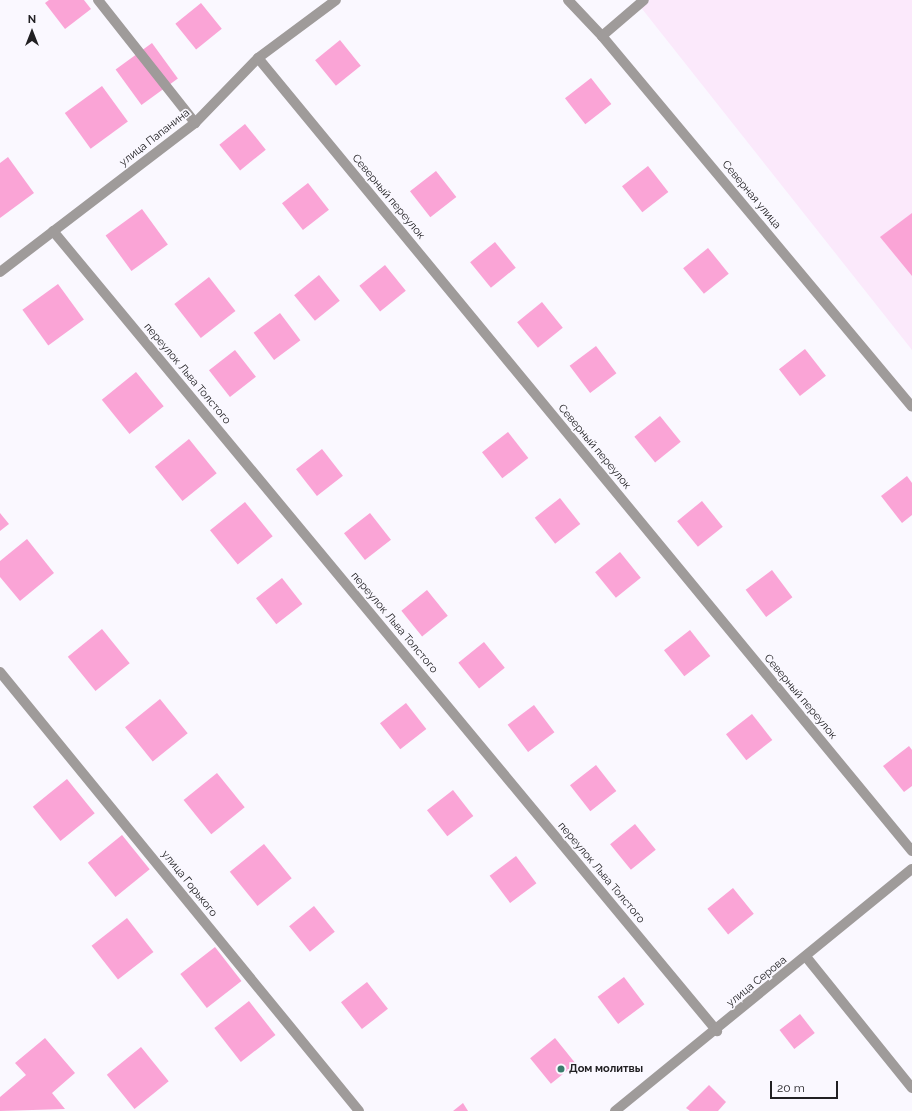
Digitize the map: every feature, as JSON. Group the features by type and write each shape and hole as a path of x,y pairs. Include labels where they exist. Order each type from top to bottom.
{"street":[{"path":"98,0 195,123"},
{"name":"улица Папанина","path":"0,272 195,123 258,58 336,0"},
{"name":"Северная улица","path":"568,0 602,36 912,407"},
{"path":"602,36 644,0"},
{"name":"Северный переулок","path":"258,58 912,851"},
{"name":"переулок Льва Толстого","path":"53,231 717,1031"},
{"name":"улица Горького","path":"0,672 359,1111"},
{"name":"улица Серова","path":"615,1111 807,958 912,869"},
{"path":"807,958 912,1088"}],"shaded area":[{"path":"645,0 912,0 912,350 639,5"}],"building":[{"path":"49,0 84,0 91,9 65,29 45,3"},
{"path":"201,3 222,29 196,49 175,24"},
{"path":"340,40 361,66 336,86 315,60"},
{"path":"152,43 178,79 141,105 116,69"},
{"path":"591,78 611,104 585,124 565,98"},
{"path":"102,86 128,122 91,149 65,113"},
{"path":"245,124 266,150 240,170 219,145"},
{"path":"8,157 34,193 0,218 0,163"},
{"path":"648,166 668,192 642,212 622,186"},
{"path":"436,171 456,197 430,217 410,191"},
{"path":"308,183 329,210 303,230 282,203"},
{"path":"142,209 168,245 131,271 106,235"},
{"path":"912,213 912,276 880,237"},
{"path":"495,242 516,268 491,288 470,262"},
{"path":"708,248 729,274 704,294 683,268"},
{"path":"385,265 406,291 380,311 359,286"},
{"path":"319,275 340,301 315,321 294,295"},
{"path":"209,277 235,311 201,338 174,304"},
{"path":"58,284 84,320 48,345 22,310"},
{"path":"542,302 563,328 538,348 517,322"},
{"path":"280,313 300,340 274,360 254,333"},
{"path":"596,346 616,373 590,393 570,366"},
{"path":"805,349 826,376 800,396 779,369"},
{"path":"235,350 256,377 230,397 209,370"},
{"path":"136,372 164,406 129,434 102,400"},
{"path":"660,416 681,442 655,462 634,437"},
{"path":"508,432 528,458 502,478 482,452"},
{"path":"189,439 217,473 182,501 155,467"},
{"path":"322,449 343,476 317,496 296,469"},
{"path":"907,476 912,483 912,515 902,523 881,496"},
{"path":"560,498 580,524 555,544 535,518"},
{"path":"702,501 723,527 698,547 677,521"},
{"path":"245,502 273,536 238,565 210,530"},
{"path":"0,513 9,524 0,531"},
{"path":"370,513 391,540 365,560 344,533"},
{"path":"27,539 54,573 20,601 0,577 0,561"},
{"path":"620,552 641,578 616,598 595,572"},
{"path":"772,570 792,597 766,617 746,590"},
{"path":"282,578 302,604 276,624 256,598"},
{"path":"427,590 448,616 422,636 401,611"},
{"path":"102,629 130,663 95,691 68,657"},
{"path":"690,630 710,656 684,676 664,650"},
{"path":"484,642 505,668 479,688 458,663"},
{"path":"160,699 188,733 153,762 125,727"},
{"path":"406,703 426,729 400,749 380,723"},
{"path":"534,705 554,732 528,752 508,725"},
{"path":"752,714 772,740 746,760 726,734"},
{"path":"909,746 912,750 912,786 904,792 883,766"},
{"path":"596,765 616,791 590,811 570,785"},
{"path":"217,773 245,807 211,834 184,800"},
{"path":"67,779 95,813 60,841 33,807"},
{"path":"453,790 473,816 447,836 427,810"},
{"path":"635,824 656,850 631,870 610,844"},
{"path":"122,835 150,869 115,897 88,863"},
{"path":"264,844 292,878 257,906 230,872"},
{"path":"516,856 536,883 510,903 490,876"},
{"path":"733,888 754,914 728,934 707,909"},
{"path":"314,906 335,932 310,952 289,926"},
{"path":"127,918 153,952 118,980 92,946"},
{"path":"215,947 241,981 207,1008 180,974"},
{"path":"624,977 644,1004 618,1024 598,997"},
{"path":"367,982 388,1009 362,1029 341,1002"},
{"path":"249,1001 275,1035 241,1062 214,1028"},
{"path":"800,1014 815,1033 794,1049 780,1030"},
{"path":"45,1038 75,1073 52,1093 65,1109 0,1111 0,1097 26,1075 15,1063"},
{"path":"555,1038 576,1064 551,1084 530,1058"},
{"path":"141,1047 169,1081 134,1109 107,1075"},
{"path":"709,1085 726,1102 718,1111 690,1111 686,1108"},
{"path":"463,1103 468,1111 453,1111"}],"place":[{"name":"Дом молитвы","path":"561,1069"}]}
